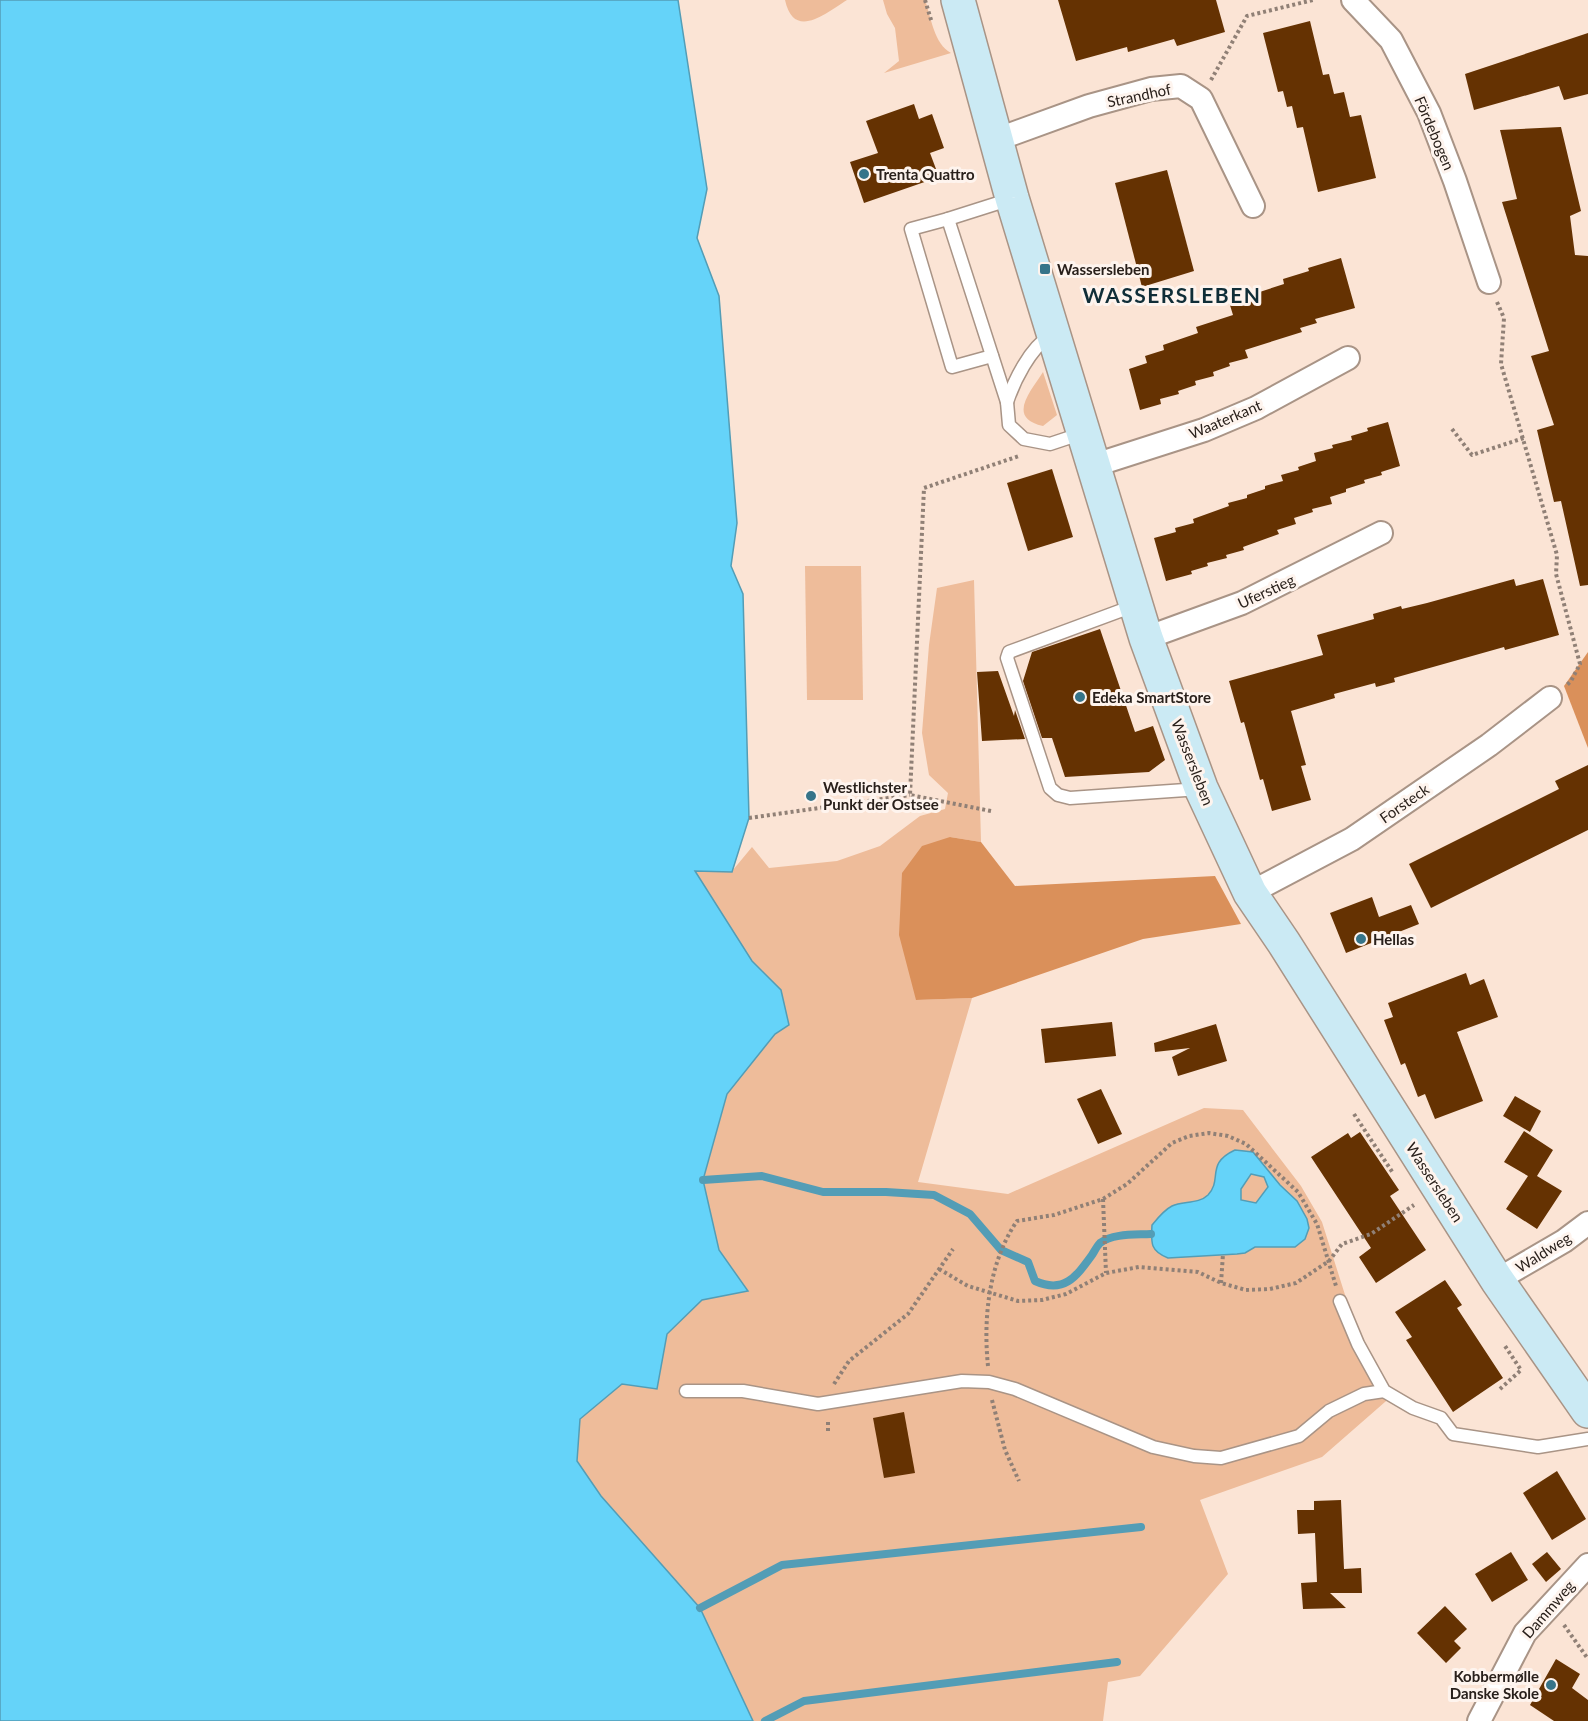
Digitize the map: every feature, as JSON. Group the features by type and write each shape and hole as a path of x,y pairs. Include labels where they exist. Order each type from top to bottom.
{"street":[{"name":"Wassersleben","path":"958,0 998,139 1012,198 1146,638 1202,788 1250,893 1497,1280 1588,1411"},
{"name":"Fördebogen","path":"1353,0 1391,40 1429,113 1489,282"},
{"name":"Strandhof","path":"998,139 1089,106 1152,89 1181,86 1201,99"},
{"path":"1201,99 1253,206"},
{"name":"Waaterkant","path":"1095,465 1204,430 1256,408 1348,358"},
{"name":"Uferstieg","path":"1146,638 1242,603 1382,533"},
{"name":"Forsteck","path":"1250,893 1352,839 1489,745 1550,698"},
{"name":"Waldweg","path":"1497,1280 1564,1241 1588,1223"},
{"name":"Dammweg","path":"1479,1721 1525,1633 1588,1565"}],"lane":[{"path":"992,356 952,367 911,230 1012,198"},
{"path":"948,219 1007,402 1009,425 1024,440 1050,444 1084,433"},
{"path":"1007,402 1013,383 1041,342 1054,334"},
{"path":"1136,605 1009,652 1007,658 1050,788 1058,795 1070,798 1202,788"},
{"path":"1340,1301 1358,1344 1384,1391 1413,1408 1441,1418 1454,1434 1538,1447 1588,1439"},
{"path":"686,1390 743,1391 818,1404 962,1381 989,1382 1015,1389 1153,1447 1194,1456 1221,1458 1299,1436 1329,1411 1364,1394 1384,1391"}],"path":[{"path":"1201,99 1246,16 1313,0"},
{"path":"1489,282 1504,318 1501,364 1557,555 1556,574 1580,664 1571,681 1550,698"},
{"path":"1452,429 1472,454 1524,438"},
{"path":"910,795 924,488 1050,444"},
{"path":"749,818 910,795 992,811"},
{"path":"1020,1481 1005,1450 999,1428 989,1382 986,1353 990,1294 997,1260 1005,1237 1017,1221 1054,1215 1103,1199 1126,1184 1172,1143 1190,1136 1209,1133 1228,1136 1246,1144 1298,1192 1317,1224 1340,1301"},
{"path":"1103,1199 1106,1273"},
{"path":"939,1269 968,1286 1018,1301 1042,1300 1066,1294 1106,1273 1139,1267 1198,1272 1221,1283 1245,1290 1270,1289 1296,1283 1329,1261 1342,1244 1371,1234 1414,1205"},
{"path":"828,1403 836,1378 849,1361 908,1314 953,1249"},
{"path":"1221,1283 1223,1254"},
{"path":"1549,1606 1588,1659"}],"shaded area":[{"path":"678,0 707,189 697,238 719,296 737,523 731,566 743,594 749,818 733,870 752,847 769,868 837,861 880,846 920,816 945,809 948,793 929,775 922,733 929,645 937,588 974,580 981,842 950,837 916,1000 972,998 918,1182 1008,1194 1204,1108 1243,1110 1301,1186 1322,1222 1346,1298 1364,1341 1393,1395 1322,1457 1200,1500 1228,1574 1140,1676 1108,1682 1103,1721 753,1721 700,1608 601,1496 577,1461 579,1419 622,1384 657,1389 667,1334 702,1300 748,1290 719,1250 703,1180 727,1094 679,884"},
{"path":"785,0 847,0 821,17 803,21 796,19 789,12"},
{"path":"883,0 925,0 937,37 945,49 951,53 884,73 899,61 895,28 887,14"},
{"path":"1043,372 1057,415 1043,426 1026,417 1024,410 1028,395"},
{"path":"805,566 861,566 863,700 807,700"},
{"path":"1588,652 1588,748 1564,686"},
{"path":"950,837 981,842 1015,886 1215,876 1241,924 1143,939 972,998 916,1000 899,935 902,873 922,846"}],"water":[{"path":"0,0 678,0 707,189 697,238 719,296 737,523 731,566 743,594 749,818 732,872 695,871 752,961 781,990 789,1025 775,1034 727,1094 703,1180 719,1250 748,1291 702,1300 667,1334 657,1389 622,1384 580,1419 577,1461 601,1496 700,1608 753,1721 0,1721"},
{"path":"1235,1150 1253,1152 1280,1185 1297,1201 1307,1219 1309,1228 1305,1239 1295,1247 1255,1247 1245,1253 1237,1254 1168,1258 1162,1255 1153,1246 1152,1225 1163,1212 1172,1206 1200,1200 1208,1195 1214,1183 1217,1166 1226,1155","holes":["1251,1174 1264,1177 1268,1187 1256,1203 1241,1200 1241,1189"]}],"building":[{"path":"1058,0 1216,0 1225,32 1177,46 1174,39 1128,52 1127,47 1076,61"},
{"path":"1310,21 1323,75 1329,74 1334,94 1344,92 1350,117 1361,115 1376,178 1318,192 1303,127 1297,128 1292,106 1287,107 1283,91 1278,92 1263,33"},
{"path":"1588,33 1588,94 1564,100 1559,86 1474,110 1465,74"},
{"path":"914,104 919,119 932,114 944,148 930,153 939,177 864,203 850,162 878,153 866,121"},
{"path":"1561,127 1581,211 1570,216 1575,255 1588,256 1588,585 1580,586 1561,501 1554,502 1537,430 1554,425 1531,356 1549,351 1502,202 1517,199 1500,130"},
{"path":"1167,170 1194,271 1142,287 1115,183"},
{"path":"1341,258 1355,308 1315,319 1317,323 1300,328 1302,332 1245,350 1248,358 1229,363 1230,366 1213,372 1214,376 1195,381 1196,385 1178,391 1179,394 1160,399 1161,404 1140,410 1129,369 1147,363 1145,356 1164,350 1163,345 1198,333 1196,327 1233,315 1229,302 1284,284 1283,279 1309,271 1308,268"},
{"path":"1388,422 1400,466 1381,472 1382,475 1364,480 1365,483 1330,497 1332,504 1312,509 1313,512 1294,518 1296,524 1277,530 1279,534 1243,547 1244,550 1226,555 1227,558 1207,563 1208,566 1191,571 1192,574 1166,581 1154,538 1176,532 1175,528 1194,523 1193,519 1229,506 1228,503 1247,498 1247,495 1265,489 1265,486 1283,481 1281,475 1299,470 1298,467 1316,461 1314,453 1333,448 1332,445 1352,440 1351,436 1368,431 1367,428"},
{"path":"1052,469 1073,537 1028,551 1007,483"},
{"path":"1514,579 1516,586 1543,579 1559,635 1505,650 1504,647 1394,678 1395,682 1376,687 1375,683 1334,694 1335,698 1291,711 1306,765 1301,766 1311,800 1272,811 1229,681 1323,655 1317,635 1374,619 1373,614 1401,606 1402,609 1427,603"},
{"name":"Edeka SmartStore","path":"1100,629 1135,732 1153,726 1165,760 1149,772 1065,777 1052,738 1042,738 1023,681 1032,652"},
{"path":"998,671 1025,739 982,741 977,672"},
{"path":"1588,765 1588,830 1431,908 1409,864 1559,789 1555,781"},
{"name":"Hellas","path":"1372,897 1379,917 1411,905 1419,924 1346,953 1330,913"},
{"path":"1466,973 1470,985 1484,979 1498,1017 1457,1032 1483,1101 1435,1119 1425,1094 1418,1097 1405,1063 1401,1065 1384,1020 1393,1017 1388,1003"},
{"path":"1112,1022 1116,1056 1045,1063 1041,1029"},
{"path":"1216,1024 1227,1061 1178,1076 1172,1057 1190,1048 1155,1052 1154,1043"},
{"path":"1101,1089 1122,1134 1098,1144 1077,1099"},
{"path":"1515,1096 1541,1111 1530,1132 1503,1116"},
{"path":"1524,1131 1553,1150 1537,1176 1562,1191 1537,1229 1506,1209 1528,1176 1504,1162"},
{"path":"1360,1132 1399,1190 1390,1196 1426,1250 1376,1283 1359,1257 1371,1248 1311,1157 1348,1133 1351,1138"},
{"path":"1445,1280 1462,1305 1457,1308 1503,1378 1453,1412 1406,1340 1412,1337 1395,1312"},
{"path":"904,1412 915,1473 884,1478 873,1418"},
{"path":"1557,1471 1586,1519 1552,1540 1523,1493"},
{"path":"1341,1500 1344,1569 1361,1568 1362,1593 1330,1593 1346,1608 1303,1609 1301,1583 1317,1582 1315,1533 1298,1534 1297,1510 1314,1510 1314,1501"},
{"path":"1511,1552 1528,1580 1492,1602 1475,1574"},
{"path":"1547,1552 1561,1569 1546,1582 1532,1564"},
{"path":"1445,1606 1467,1629 1454,1641 1461,1648 1446,1663 1417,1633"},
{"path":"1556,1659 1580,1674 1572,1688 1588,1700 1588,1721 1554,1721 1530,1705"}],"waterway":[{"path":"703,1180 762,1176 823,1192 934,1195 970,1214 1001,1250 1028,1262 1035,1281 1045,1285 1062,1284 1075,1276 1099,1244 1105,1240 1125,1235 1151,1234"},
{"path":"700,1608 782,1565 1141,1527"},
{"path":"765,1721 804,1701 1117,1662"}],"place":[{"name":"Trenta Quattro","path":"864,174"},
{"name":"Wassersleben","path":"1045,269"},
{"name":"Edeka SmartStore","path":"1080,697"},
{"name":"Westlichster Punkt der Ostsee","path":"811,796"},
{"name":"Hellas","path":"1361,939"},
{"name":"Kobbermølle Danske Skole","path":"1551,1685"}],"district":[{"name":"WASSERSLEBEN","path":"1172,294"}]}
